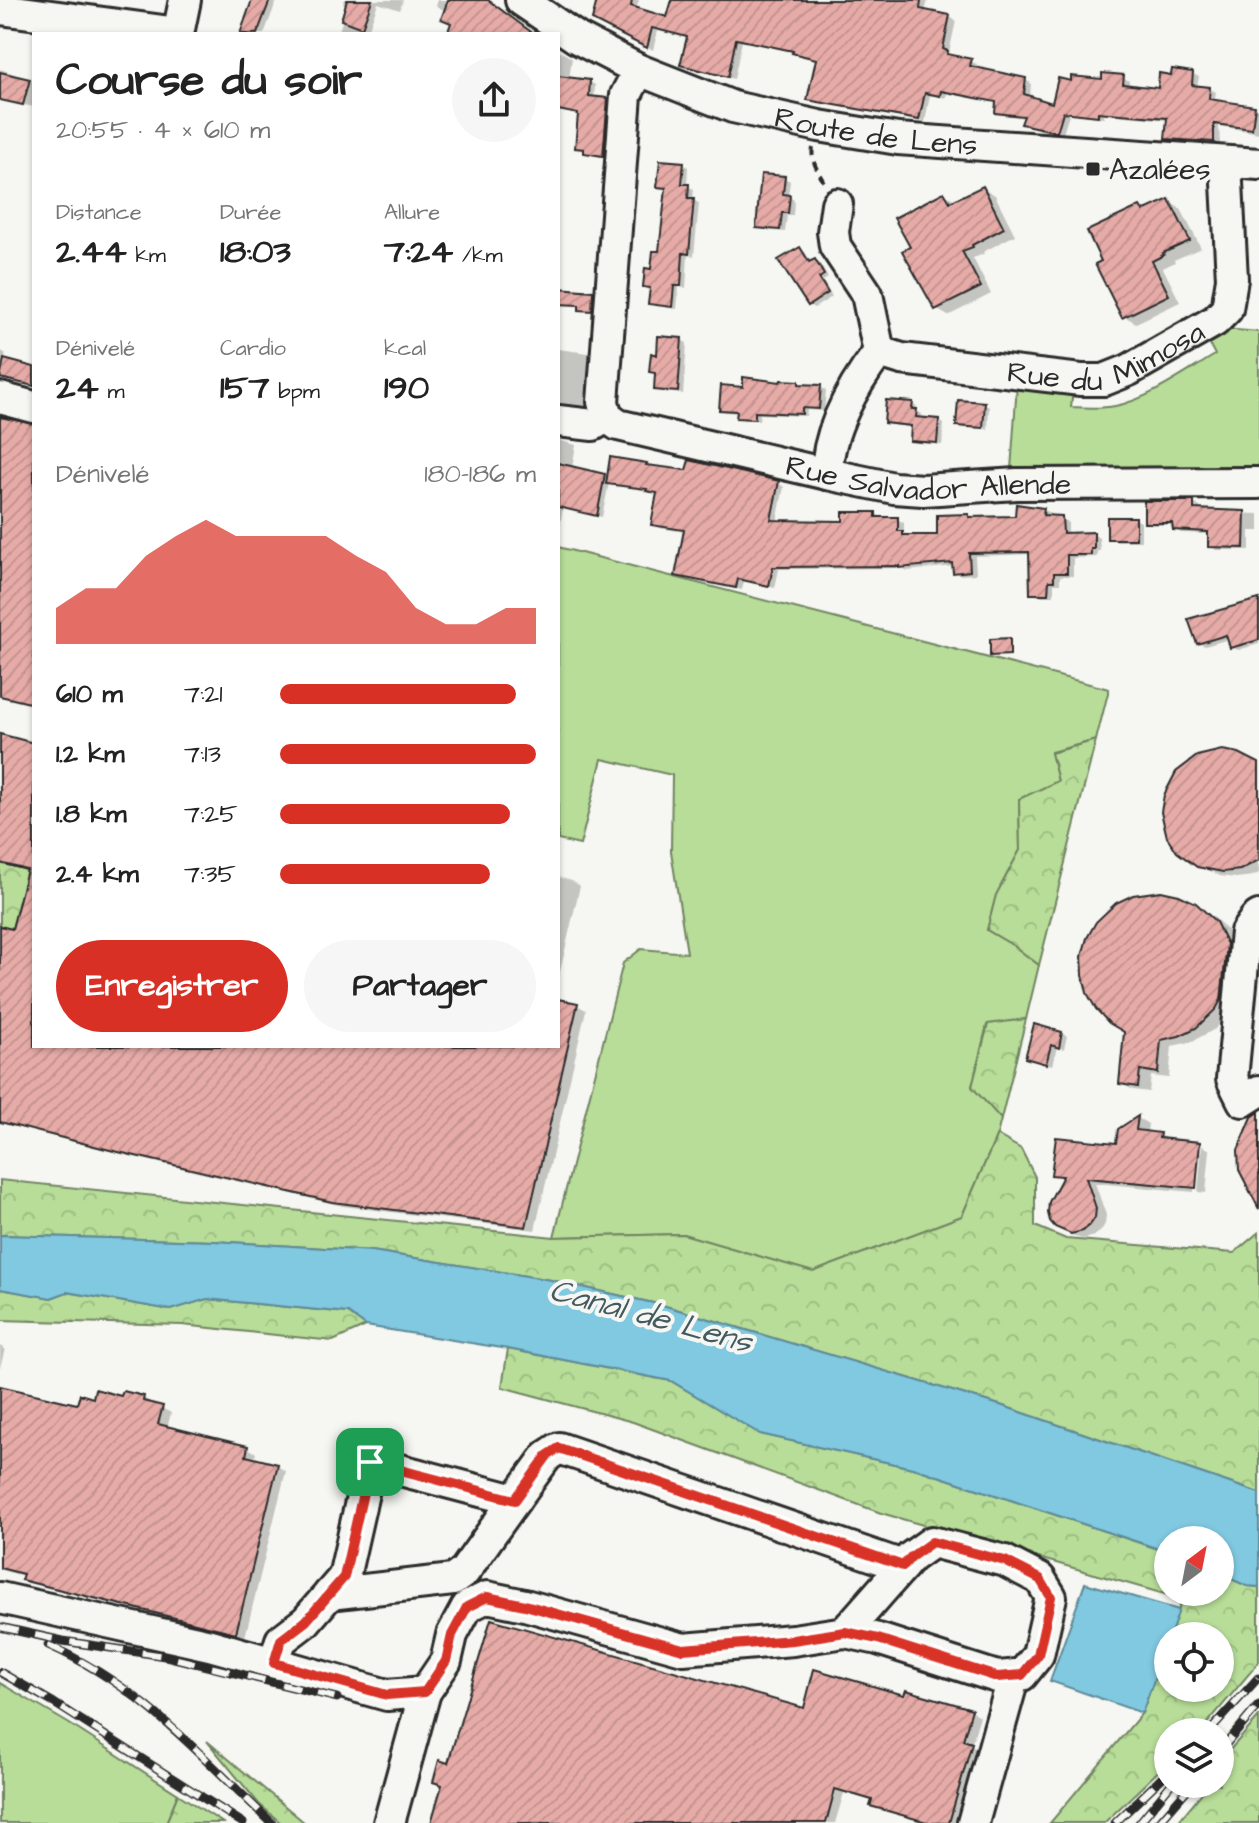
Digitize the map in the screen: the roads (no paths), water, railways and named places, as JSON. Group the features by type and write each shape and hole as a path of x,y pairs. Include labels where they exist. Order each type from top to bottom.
{"street":[{"path":"178,32 185,0"},
{"name":"Route de Lens","path":"521,0 577,38 639,70 733,107 898,139 1259,164"},
{"path":"0,9 164,32"},
{"path":"607,417 603,402 626,95 639,70"},
{"name":"Rue du Mimosa","path":"879,352 902,359 1081,380 1104,380 1129,370 1215,321 1227,309 1232,279 1226,163"},
{"path":"827,474 832,438 858,380 879,352 867,294 835,246 833,232 837,204"},
{"path":"0,398 32,406"},
{"name":"Rue Salvador Allende","path":"560,421 593,425 607,417 618,425 894,488 1259,483"},
{"path":"1259,916 1246,932 1232,1079 1243,1101 1259,1091"},
{"path":"329,1594 453,1580 464,1572 547,1456 559,1448 903,1566"},
{"path":"274,1663 281,1640 306,1621 344,1577 370,1462 515,1500"},
{"path":"389,1823 425,1692 446,1661 452,1635 467,1607 487,1597 683,1649 793,1640 845,1632 878,1639 997,1677 1022,1675 1038,1655 1051,1597 1040,1579 1005,1561 932,1542 911,1557 845,1632"},
{"path":"0,1598 210,1645 387,1695 425,1692"},
{"path":"973,1823 1014,1675"}],"water":[{"name":"Canal de Lens","path":"0,1235 214,1241 372,1251 551,1280 662,1305 1003,1406 1259,1493 1259,1587 1234,1580 1234,1526 1154,1526 1154,1547 917,1469 760,1434 671,1381 508,1349 366,1326 348,1313 207,1299 171,1310 67,1292 51,1298 0,1289"},
{"path":"1085,1583 1154,1603 1154,1606 1179,1610 1175,1622 1154,1622 1154,1680 1142,1713 1050,1681"}],"railway":[{"path":"0,1627 63,1641 165,1656 337,1698"},
{"path":"48,1645 82,1662 141,1702 194,1747 272,1823"},
{"path":"0,1672 243,1823"},
{"path":"1222,1718 1258,1678"},
{"path":"1234,1734 1259,1705"},
{"path":"1115,1823 1154,1785"},
{"path":"1139,1823 1160,1798"},
{"path":"1158,1823 1180,1798"}],"place":[{"name":"Azalées","path":"1093,169"}]}
